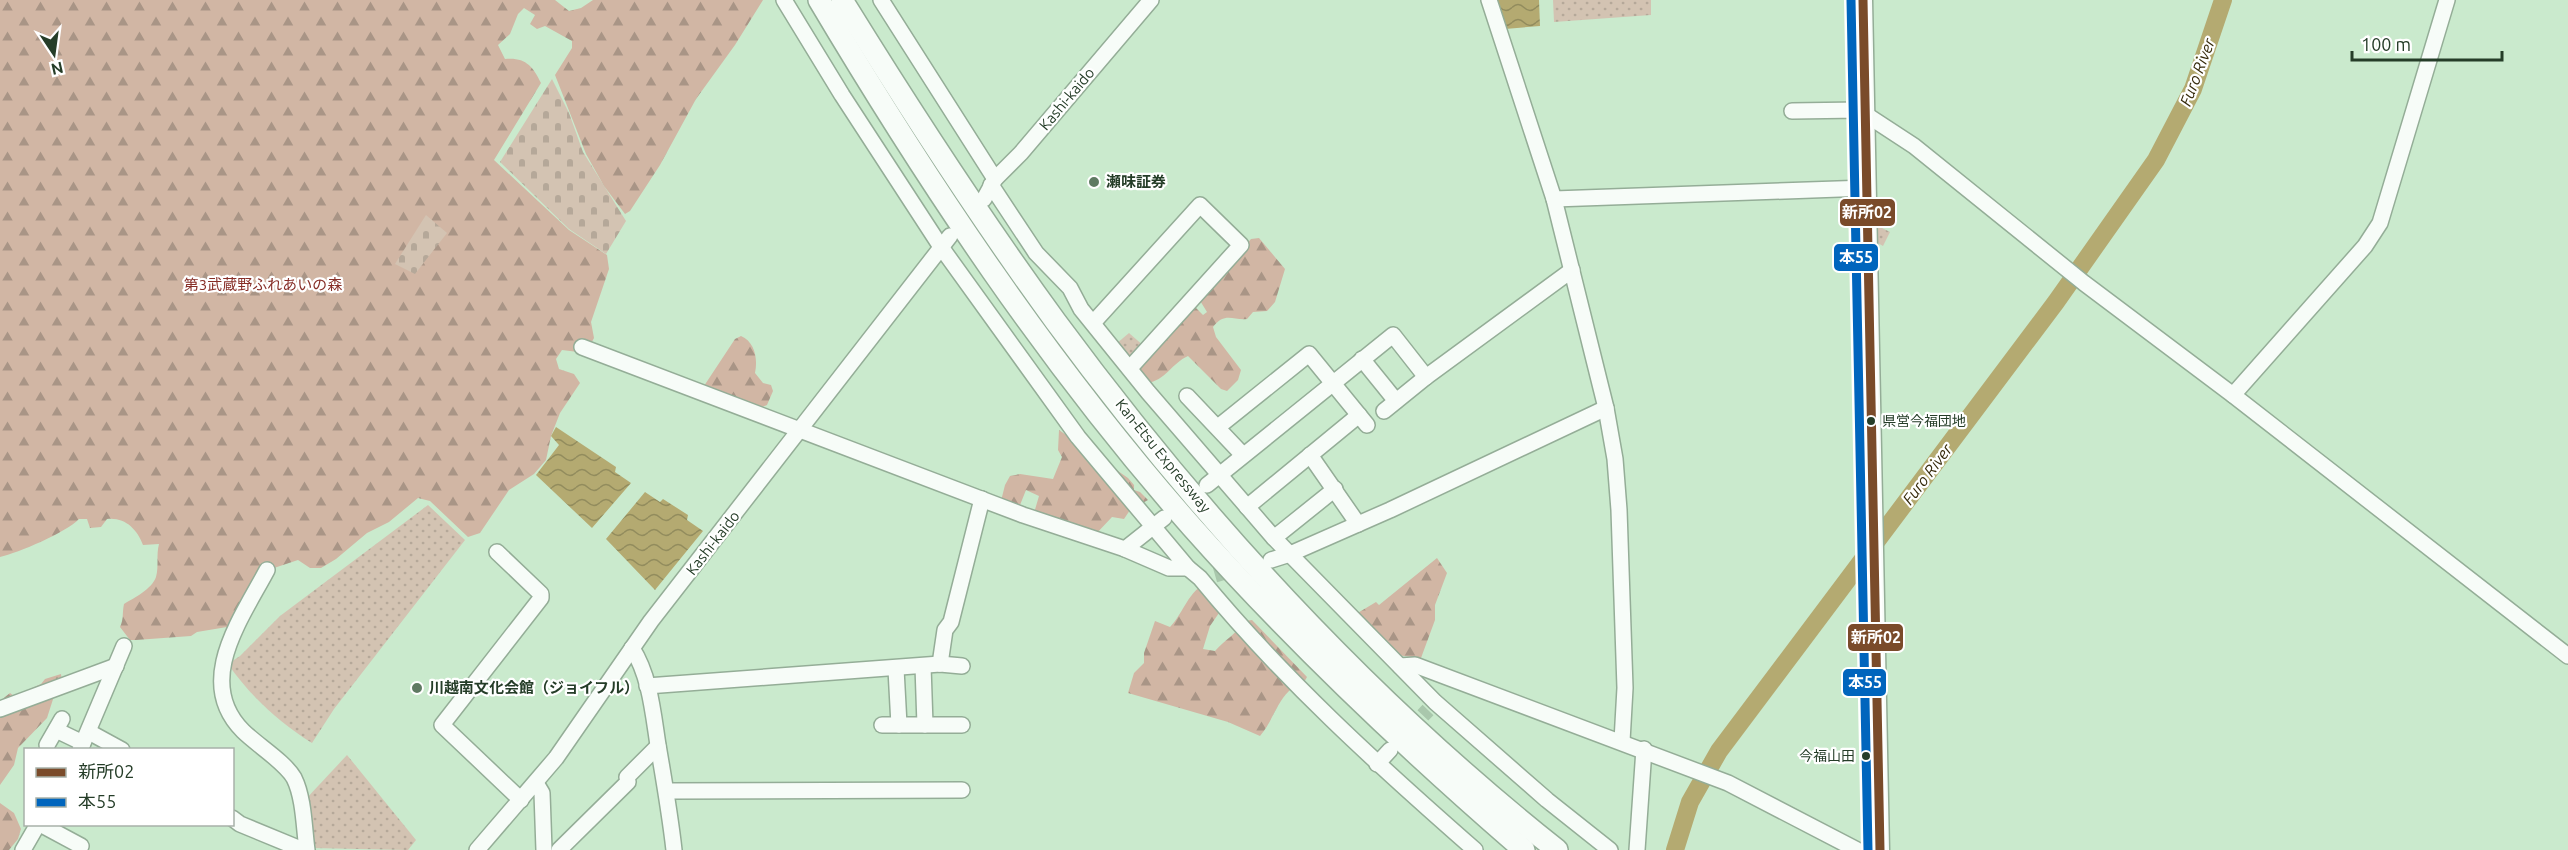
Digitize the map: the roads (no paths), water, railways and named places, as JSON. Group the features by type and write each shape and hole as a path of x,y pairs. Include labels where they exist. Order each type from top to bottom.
{"highway":[{"name":"Kan-Etsu Expressway","path":"819,0 976,249 1039,337 1119,440 1193,527 1368,711 1524,850"},
{"name":"Kan-Etsu Expressway","path":"842,0 959,183 1057,323 1210,513 1288,600 1380,693 1463,770 1557,850"}],"main road":[{"path":"1863,0 1880,850"}],"street":[{"path":"784,0 847,103 945,241 1078,437 1159,522 1296,684 1377,764 1475,850"},
{"path":"881,0 1036,253 1070,288 1081,309 1130,368 1212,480 1247,507 1274,538 1400,666 1431,706 1610,850"},
{"name":"Kashi-kaido","path":"984,199 993,182 1151,0"},
{"path":"1489,0 1554,199 1606,408 1615,459 1619,510 1625,688 1622,741"},
{"path":"2233,395 2365,246 2379,223 2447,0"},
{"path":"1792,111 1850,109 1865,112 1914,146 2082,281 2233,395 2568,656"},
{"path":"1554,199 1867,188"},
{"path":"1093,323 1200,205 1241,245 1130,368"},
{"name":"Kashi-kaido","path":"477,850 536,783 632,648 945,241"},
{"path":"1362,359 1390,406 1572,270"},
{"path":"1212,480 1393,335 1426,377"},
{"path":"582,347 982,499 1125,549 1169,568 1201,574"},
{"path":"1218,427 1309,354 1363,420 1310,455 1247,507"},
{"path":"1187,396 1242,454"},
{"path":"1271,560 1358,524 1606,408"},
{"path":"1310,455 1358,524"},
{"path":"1274,538 1335,489"},
{"path":"940,664 945,630 951,622 982,499"},
{"path":"1125,549 1159,522"},
{"path":"497,552 541,594 541,598 442,725 521,800"},
{"path":"267,570 225,656 220,675 221,691 227,710 237,725 294,778 305,850"},
{"path":"84,742 124,646"},
{"path":"632,648 647,686 668,791 674,850"},
{"path":"647,686 940,664 962,666"},
{"path":"1400,666 1415,665 1644,749 1719,780 1857,850"},
{"path":"0,709 116,666"},
{"path":"923,666 924,725"},
{"path":"896,669 899,725"},
{"path":"47,745 58,725 84,742 112,748"},
{"path":"882,725 962,725"},
{"path":"559,850 628,782 627,777 658,746"},
{"path":"1637,850 1644,749"},
{"path":"1377,764 1390,750"},
{"path":"536,783 542,793 544,850"},
{"path":"668,791 962,790"},
{"path":"234,820 305,850"},
{"path":"23,850 38,826"},
{"path":"41,826 81,846"}],"water":[{"path":"1496,0 1539,0 1540,26 1505,29"},
{"path":"556,427 616,467 615,472 631,483 592,528 536,475 559,445 551,436"},
{"path":"645,492 660,502 663,499 688,515 687,520 703,531 655,590 606,539"}],"waterway":[{"name":"Furo River","path":"1675,850 1690,802 1719,751 2056,302 2156,160 2193,89 2223,0"}],"tunnel":[{"path":"1215,575 1239,568"},
{"path":"1407,732 1428,710"}],"place":[{"name":"瀬味証券","path":"1094,182"},
{"name":"県営今福団地","path":"1871,421"},
{"name":"川越南文化会館（ジョイフル）","path":"417,688"},
{"name":"今福山田","path":"1866,756"}],"park label":[{"name":"第3武蔵野ふれあいの森","path":"263,285"}]}
